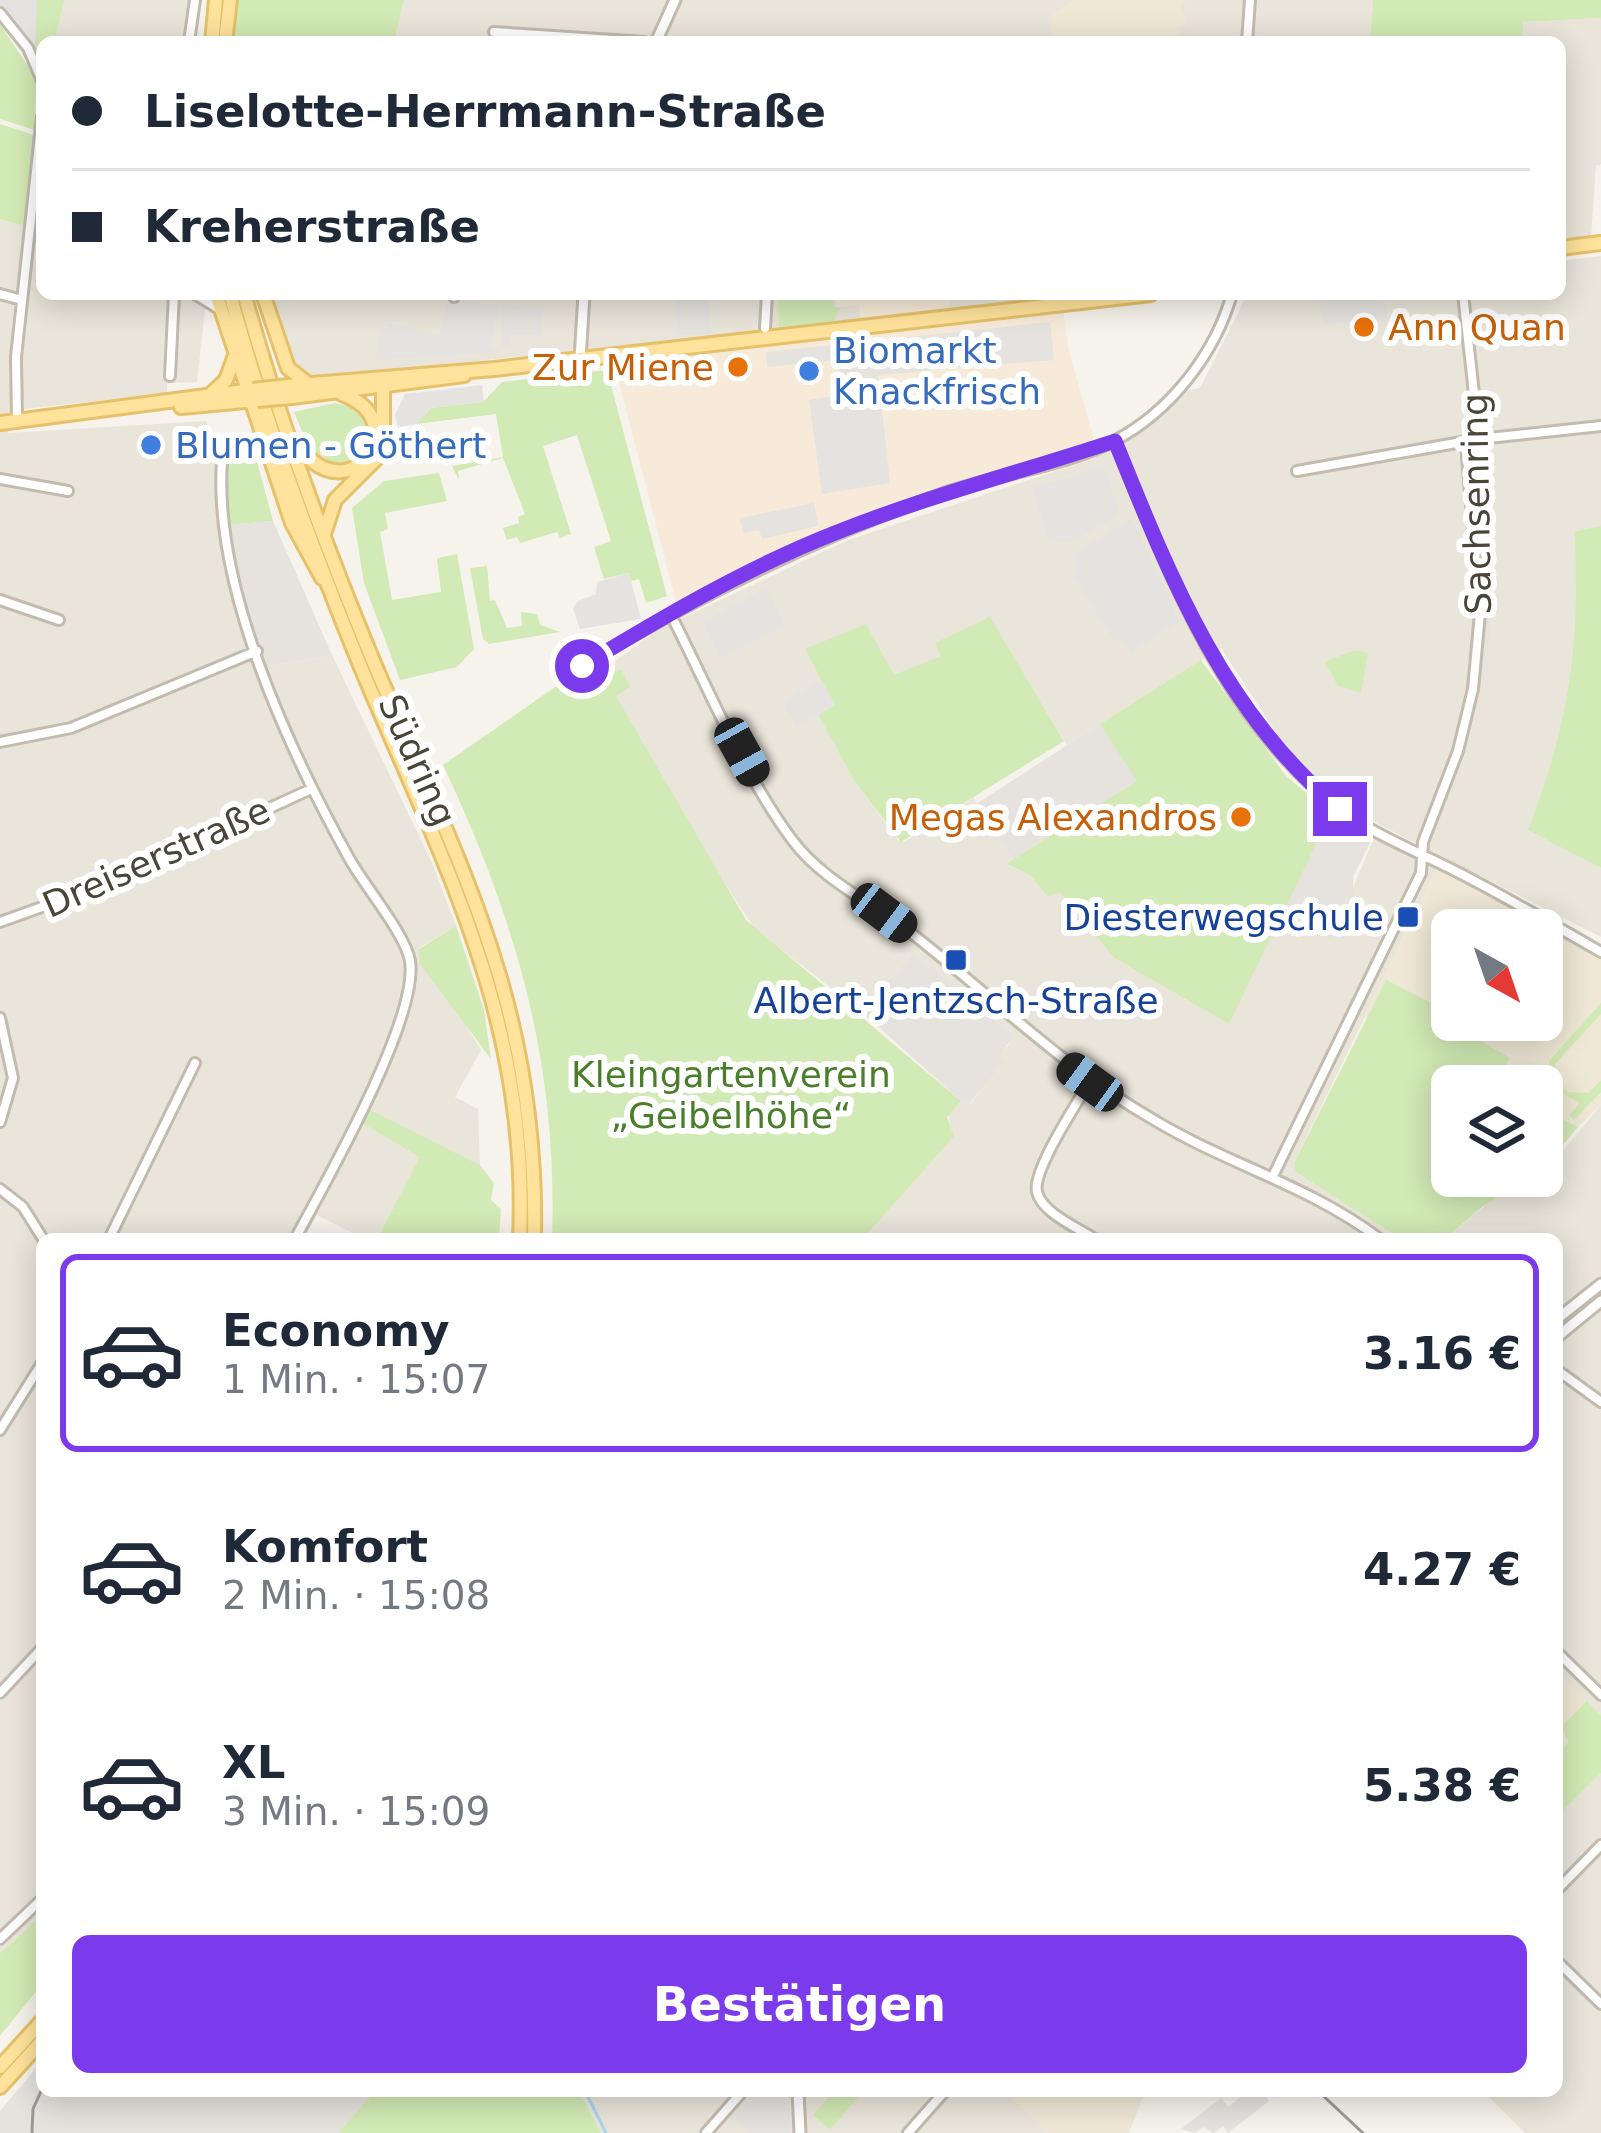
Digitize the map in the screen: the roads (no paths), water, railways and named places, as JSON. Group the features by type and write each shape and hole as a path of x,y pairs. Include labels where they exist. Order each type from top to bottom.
{"main road":[{"path":"213,36 216,0"},
{"path":"226,36 230,0"},
{"path":"1566,247 1601,243"},
{"path":"218,300 299,540 333,593"},
{"name":"Südring","path":"232,300 333,593 487,969 509,1069 520,1172 520,1233"},
{"name":"Südring","path":"246,300 370,654 475,893 502,971 526,1088 534,1233"},
{"path":"265,300 287,368 308,384"},
{"path":"290,391 308,384 383,381 1098,300"},
{"path":"214,400 234,353"},
{"path":"0,423 290,391 335,392 383,381"},
{"path":"325,532 335,500 383,452 383,381"},
{"path":"290,433 307,457 328,471 353,469 367,459 376,436 373,418 358,400 335,392"},
{"path":"214,400 260,429"},
{"path":"0,2066 36,2027"},
{"path":"0,2087 36,2048"}],"street":[{"path":"190,36 195,0"},
{"path":"659,36 675,0"},
{"path":"1247,36 1250,0"},
{"path":"0,14 28,48 36,67"},
{"path":"494,32 514,36"},
{"path":"17,421 22,300 36,171"},
{"path":"0,294 22,300"},
{"path":"170,376 175,300"},
{"path":"205,300 220,309"},
{"path":"580,359 584,300"},
{"path":"765,328 767,300"},
{"path":"582,666 735,578 850,527 1115,441 1187,381 1216,336 1230,300"},
{"name":"Sachsenring","path":"1273,1176 1425,856 1423,842 1458,751 1473,688 1480,613 1466,445 1479,439 1463,300"},
{"path":"1479,439 1601,426"},
{"path":"1115,441 1169,577 1218,664 1279,751 1340,809 1601,952"},
{"path":"1298,471 1367,456 1466,445"},
{"path":"222,460 220,495 229,545 257,651 311,789 410,958 407,994 394,1033 298,1233"},
{"path":"0,479 68,491"},
{"path":"0,600 59,620"},
{"path":"671,615 794,842 836,882 916,937 1090,1082 1177,1134 1308,1190 1371,1233"},
{"path":"0,742 71,728 257,651"},
{"name":"Dreiserstraße","path":"0,922 133,872 311,789"},
{"path":"0,1018 13,1091 0,1122"},
{"path":"112,1233 195,1063"},
{"path":"1086,1233 1046,1206 1037,1191 1039,1174 1090,1082"},
{"path":"0,1189 23,1208 40,1233"},
{"path":"1563,1314 1601,1284"},
{"path":"1563,1331 1601,1301"},
{"path":"0,1430 36,1373"},
{"path":"1563,1374 1601,1402"},
{"path":"0,1694 36,1655"},
{"path":"1563,1658 1601,1695"},
{"path":"1563,1884 1601,1846"},
{"path":"0,1939 36,1904"},
{"path":"1563,1967 1601,2004"},
{"path":"706,2133 737,2097"},
{"path":"798,2097 800,2133"},
{"path":"908,2133 940,2097"}],"waterway":[{"path":"588,2097 606,2133"}],"tram line":[{"path":"32,2133 38,2097"},
{"path":"1324,2097 1363,2133"}],"place":[{"name":"Ann Quan","path":"1364,327"},
{"name":"Zur Miene","path":"738,367"},
{"name":"Biomarkt Knackfrisch","path":"809,371"},
{"name":"Blumen - Göthert","path":"151,445"},
{"name":"Megas Alexandros","path":"1241,817"},
{"name":"Diesterwegschule","path":"1408,917"},
{"name":"Albert-Jentzsch-Straße","path":"956,960"}],"park label":[{"name":"Kleingartenverein „Geibelhöhe“","path":"731,1094"}]}
